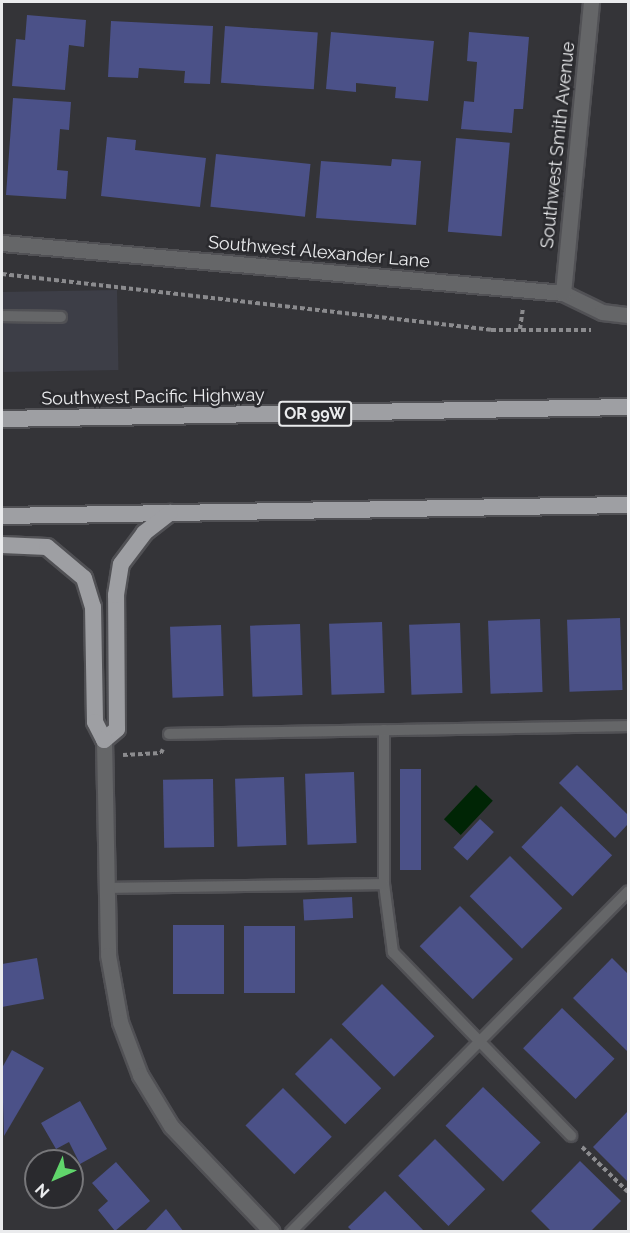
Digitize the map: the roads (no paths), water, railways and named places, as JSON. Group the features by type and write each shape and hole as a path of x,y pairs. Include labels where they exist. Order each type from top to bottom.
{"highway":[{"name":"Southwest Pacific Highway","path":"2,419 628,407"},
{"path":"2,516 628,505"},
{"path":"104,747 117,729 116,595 121,564 144,533 170,513"},
{"path":"2,545 47,547 84,578 93,607 94,722 104,747"}],"street":[{"name":"Southwest Smith Avenue","path":"563,293 591,2"},
{"name":"Southwest Alexander Lane","path":"2,243 563,293 602,312 628,315"},
{"path":"104,747 112,984 140,1075 186,1144 272,1232"}],"lane":[{"path":"2,316 61,317"},
{"path":"169,734 628,726"},
{"path":"384,730 384,884 393,952 481,1040 571,1136"},
{"path":"107,888 384,884"},
{"path":"291,1232 628,892"}]}
